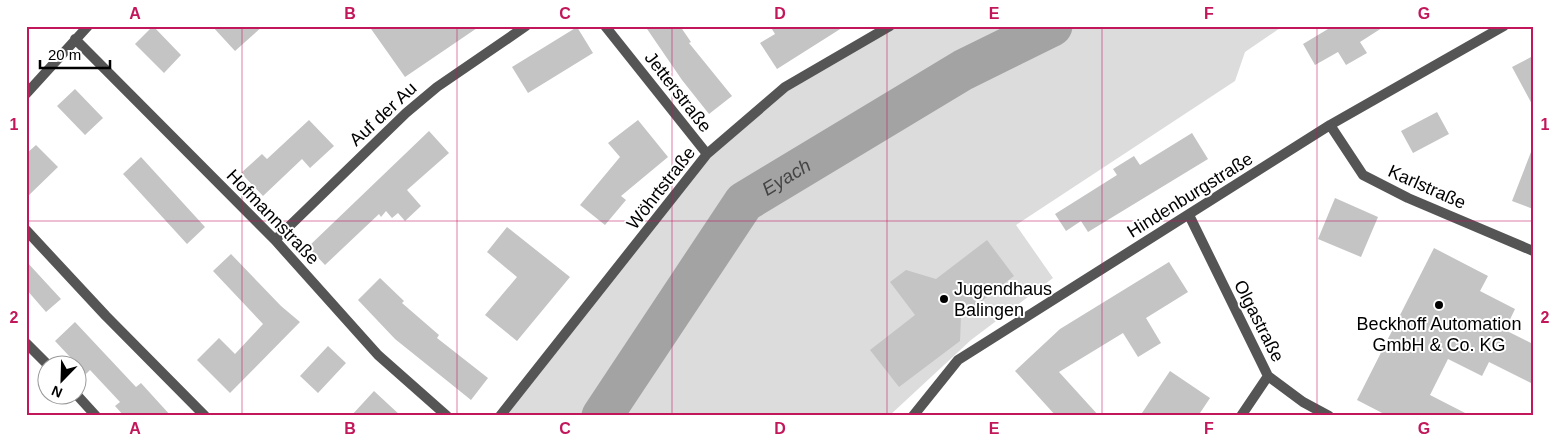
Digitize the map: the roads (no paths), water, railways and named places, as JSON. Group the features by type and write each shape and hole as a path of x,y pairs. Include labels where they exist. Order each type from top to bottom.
{"street":[{"path":"26,94 88,26"},
{"name":"Auf der Au","path":"275,240 406,113 437,87 526,26"},
{"name":"Jetterstraße","path":"605,26 707,154"},
{"name":"Wöhrtstraße","path":"500,416 707,154 785,87 890,26"},
{"name":"Hindenburgstraße","path":"913,416 958,360 1330,126 1504,26"},
{"name":"Hofmannstraße","path":"75,39 275,240 378,355 447,416"},
{"name":"Karlstraße","path":"1330,126 1363,175 1408,198 1533,251"},
{"name":"Olgastraße","path":"1189,215 1268,376 1303,402 1329,416"},
{"path":"26,230 106,316 205,416"},
{"path":"26,343 38,355"},
{"path":"1241,416 1268,376"},
{"path":"85,404 96,416"}],"waterway":[{"name":"Eyach","path":"602,416 744,202 963,70 1052,26"}],"place":[{"name":"Jugendhaus Balingen","path":"944,299"},
{"name":"Beckhoff Automation GmbH & Co. KG","path":"1439,305"}]}
